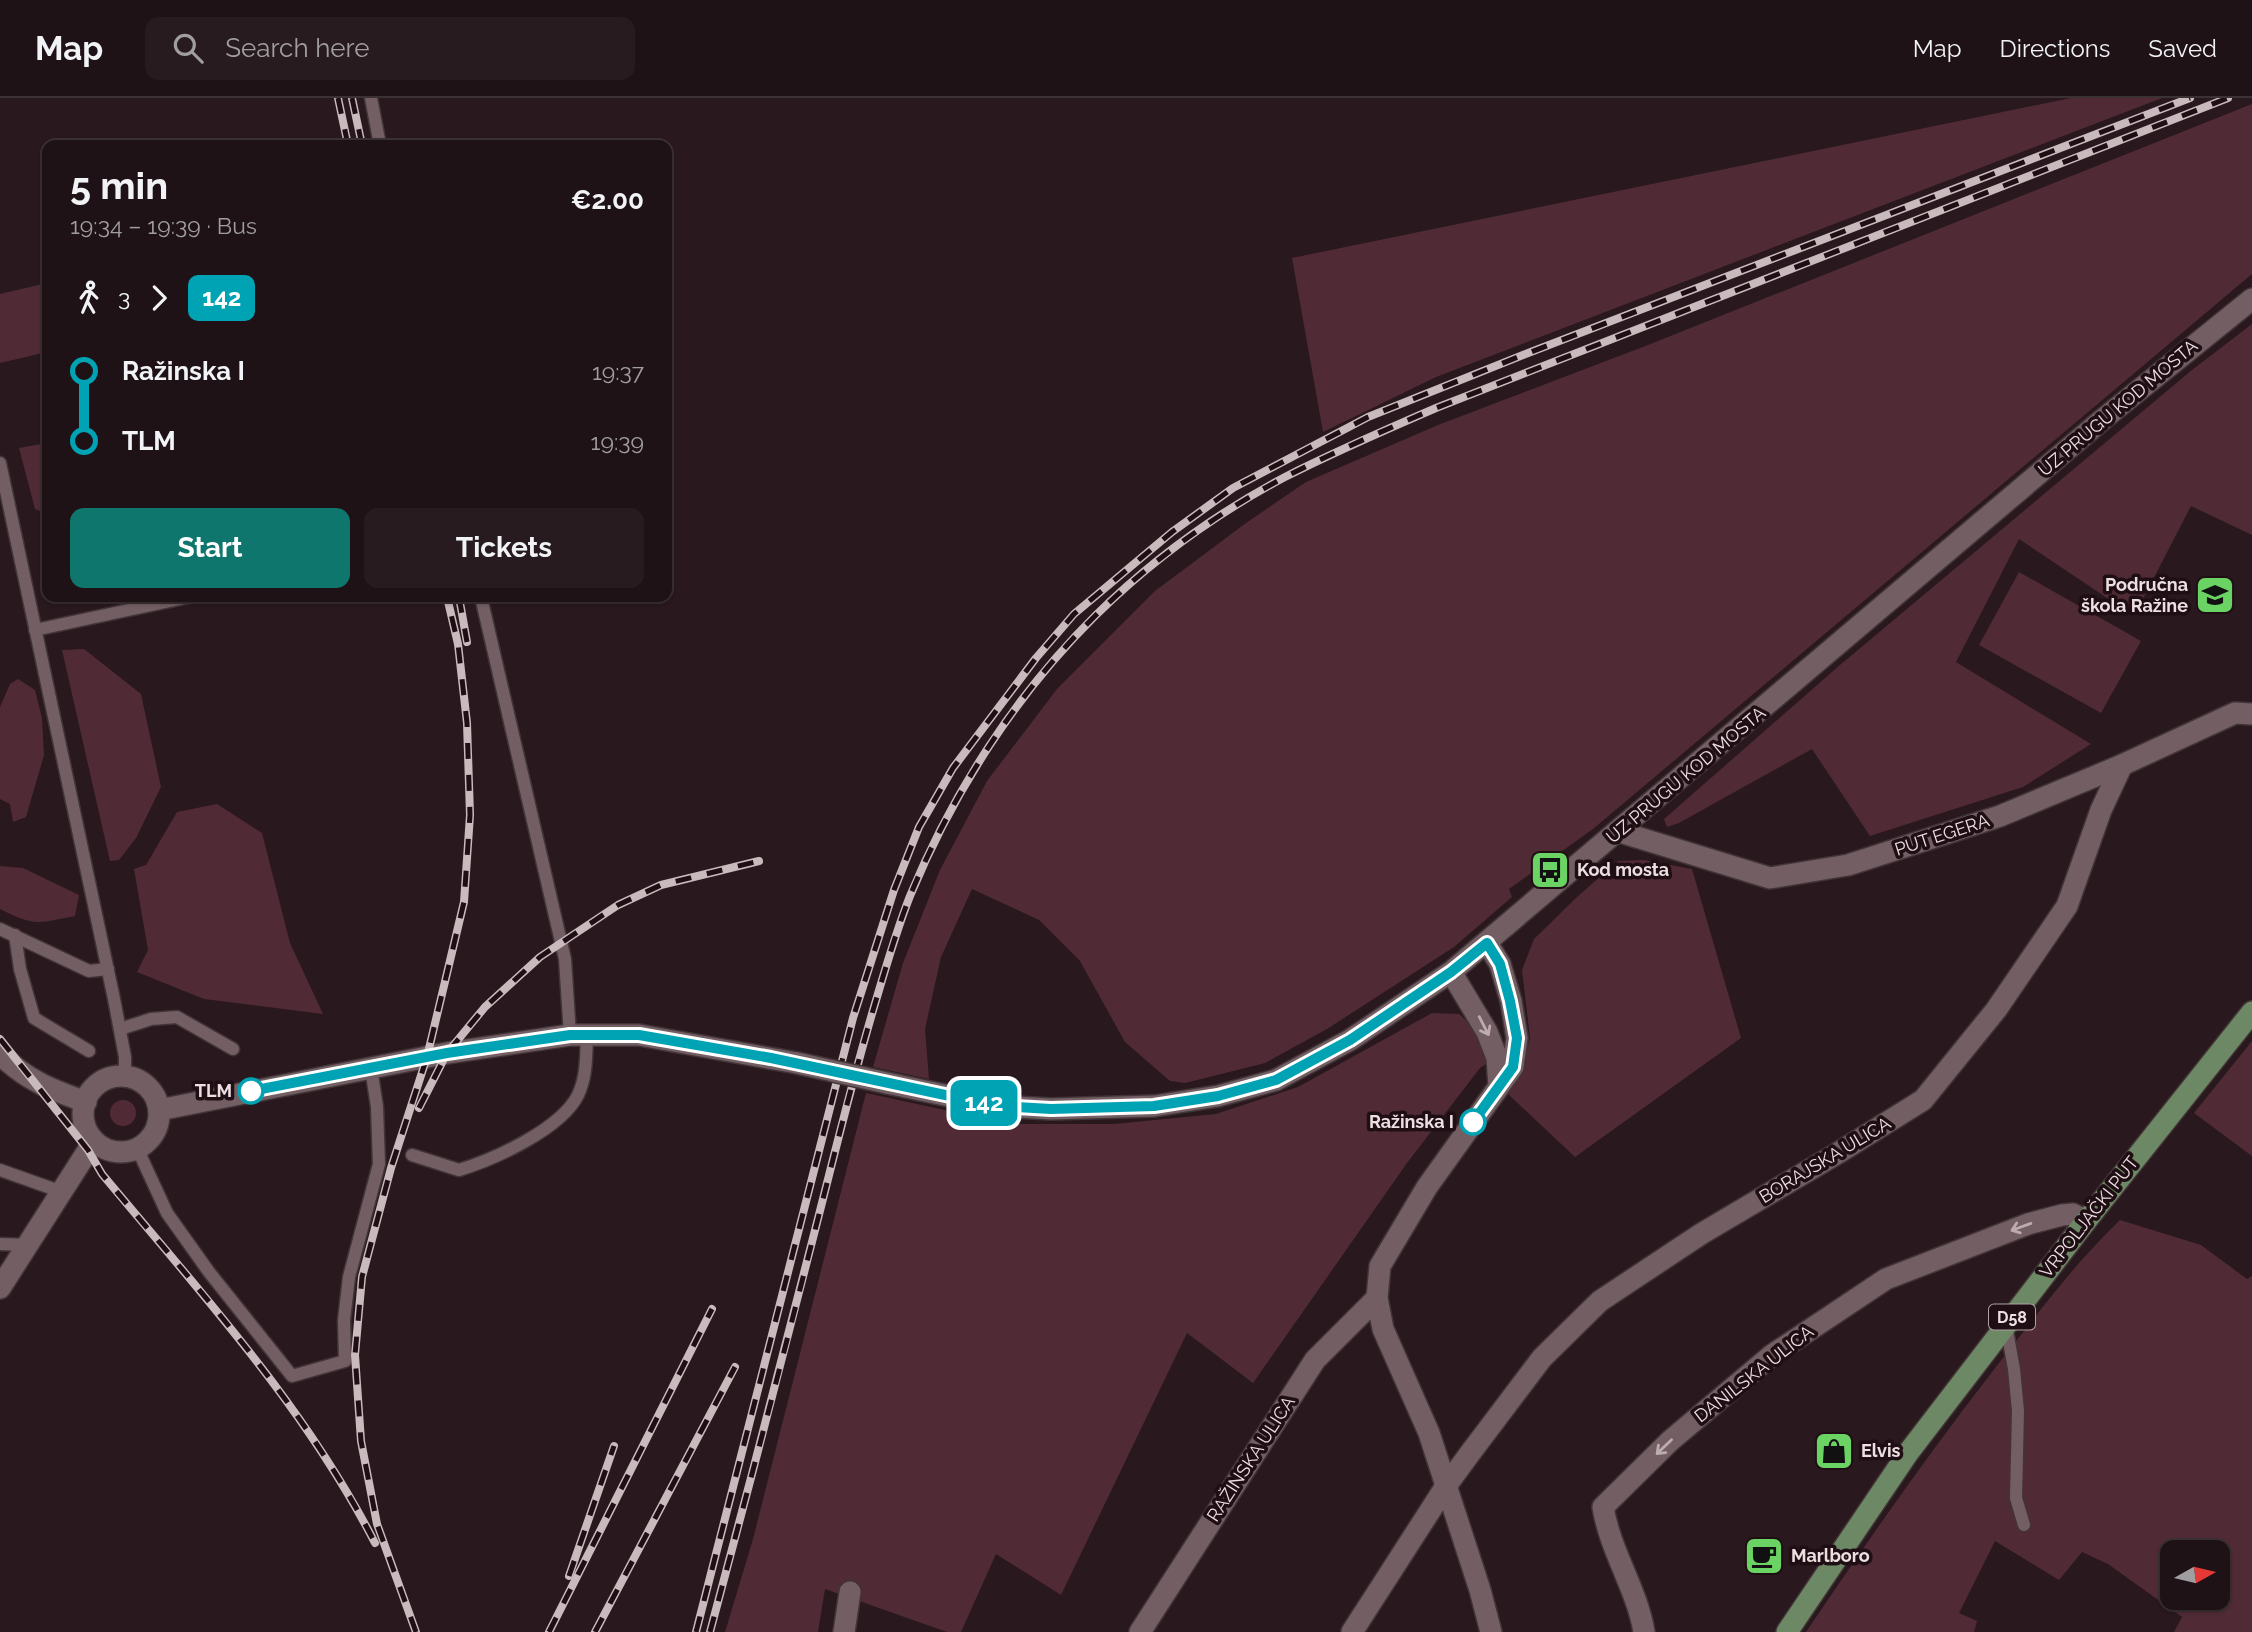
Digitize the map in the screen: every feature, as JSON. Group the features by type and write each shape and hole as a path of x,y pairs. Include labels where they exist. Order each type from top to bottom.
{"main road":[{"name":"VRPOLJAČKI PUT","path":"1787,1632 1908,1453 2086,1221 2252,1013"}],"street":[{"name":"UZ PRUGU KOD MOSTA","path":"159,1110 447,1053 578,1035 639,1035 797,1063 997,1106 1051,1109 1154,1106 1218,1096 1276,1080 1350,1040 1451,972 2091,429 2252,299"},
{"name":"PUT EGERA","path":"1620,831 1770,878 1848,865 2000,816 2122,765 2235,713 2252,714"},
{"name":"BORAJSKA ULICA","path":"1352,1632 1446,1486 1542,1358 1600,1301 1701,1234 1923,1100 1996,1010 2067,906 2101,810 2122,765"},
{"path":"1487,943 1500,964 1510,1001 1517,1038 1513,1067 1427,1187 1380,1266 1377,1298 1383,1329 1429,1433 1491,1632"},
{"path":"1451,972 1487,1032 1497,1058 1499,1086"},
{"path":"0,1054 40,1085 86,1102"},
{"path":"125,1076 143,1082 152,1091 159,1110 157,1128 151,1138 137,1148 117,1152 94,1141 84,1118 86,1102 97,1084 107,1078 125,1076"},
{"path":"0,1289 94,1141"},
{"name":"DANILSKA ULICA","path":"1644,1632 1641,1616 1607,1529 1604,1507 1670,1441 1772,1356 1886,1279 2028,1224 2073,1214 2086,1221"},
{"name":"RAŽINSKA ULICA","path":"1140,1632 1315,1360 1377,1298"},
{"path":"844,1632 850,1592"}],"lane":[{"path":"371,98 379,140"},
{"path":"0,463 108,969 125,1057 125,1076"},
{"path":"35,630 166,602"},
{"path":"412,1155 459,1170 510,1148 554,1124 567,1111 578,1095 586,1070 565,959 482,602"},
{"path":"0,929 89,971 108,969"},
{"path":"15,936 20,969 34,1018 89,1051"},
{"path":"120,1029 152,1019 177,1017 233,1049"},
{"path":"137,1148 167,1213 209,1272 292,1376 345,1361 344,1320 349,1277 379,1164 377,1107 371,1068"},
{"path":"0,1170 62,1192"},
{"path":"0,1244 28,1245"},
{"path":"2006,1325 2018,1412 2016,1498 2024,1525"}],"shaded area":[{"path":"2071,98 2162,98 1436,377 1323,432 1292,258"},
{"path":"2252,104 2252,274 1593,829 1509,889 1512,897 1454,947 1327,1029 1265,1063 1185,1083 1170,1081 1125,1042 1080,961 1039,920 972,889 941,957 925,1029 929,1079 873,1067 903,963 940,870 987,781 1057,689 1155,591 1246,523 1306,482 1438,425 1648,345"},
{"path":"42,284 42,353 0,363 0,294"},
{"path":"2252,324 2252,535 2191,506 2134,616 2019,539 1956,662 2091,744 2023,787 1870,836 1812,749 1679,823 1667,827 1664,819 1840,665 2192,370"},
{"path":"42,444 42,512 35,509 19,448"},
{"path":"2019,572 2141,641 2101,713 1979,645"},
{"path":"84,649 141,694 161,787 136,838 119,860 110,861 62,650"},
{"path":"18,679 35,690 42,718 44,755 26,817 13,822 10,804 0,799 0,707 10,684"},
{"path":"217,804 262,833 290,943 323,1014 204,999 137,972 148,950 134,869 146,865 177,812"},
{"path":"1644,860 1692,869 1741,1038 1575,1157 1507,1093 1524,1061 1530,1038 1522,970 1534,939 1577,897 1618,861"},
{"path":"0,866 23,868 79,895 75,916 37,922 21,919 0,909"},
{"path":"1432,1013 1459,1014 1479,1031 1489,1062 1480,1068 1407,1163 1253,1383 1187,1333 1061,1595 996,1554 961,1632 947,1632 825,1589 818,1632 725,1632 753,1539 866,1093 1010,1124 1114,1124 1216,1114 1298,1087"},
{"path":"2252,1041 2252,1156 2194,1113"},
{"path":"123,1100 132,1104 136,1113 132,1122 123,1126 114,1122 110,1113 114,1104"},
{"path":"2120,1220 2201,1245 2247,1279 2252,1276 2252,1632 2174,1632 2182,1617 2172,1610 2230,1610 2230,1540 2160,1540 2160,1601 2108,1564 2082,1552 2059,1580 1995,1541 1959,1613 1977,1621 1974,1632 1806,1632 1949,1429 2072,1271"}],"railway":[{"path":"338,98 347,140"},
{"path":"352,98 361,140"},
{"path":"696,1632 853,1018 894,890 919,827 953,768 1036,658 1074,614 1172,532 1233,488 1368,417 2190,98"},
{"path":"710,1632 860,1057 905,908 946,819 989,746 1039,678 1096,615 1162,557 1210,522 1285,477 1341,450 1436,408 2228,98"},
{"path":"416,1632 377,1524 361,1441 355,1355 362,1277 391,1168 427,1057 464,902 470,815 467,723 458,644 448,602"},
{"path":"460,602 467,642"},
{"path":"419,1108 447,1053 485,1007 540,957 618,905 661,885 759,861"},
{"path":"0,1039 88,1150 102,1174 213,1306 284,1397 317,1444 375,1543"},
{"path":"549,1632 712,1309"},
{"path":"595,1632 735,1367"},
{"path":"569,1576 614,1446"}],"bus line":[{"name":"142","path":"251,1091 447,1053 570,1035 639,1035 771,1058 997,1106 1104,1109 1154,1106 1218,1096 1276,1080 1350,1040 1451,972 1487,943 1500,964 1517,1038 1513,1067 1473,1122"}],"place":[{"name":"Područna škola Ražine","path":"2215,595"},
{"name":"Kod mosta","path":"1550,870"},
{"name":"TLM","path":"251,1091"},
{"name":"Ražinska I","path":"1473,1122"},
{"name":"Elvis","path":"1834,1451"},
{"name":"Marlboro","path":"1764,1556"}]}
